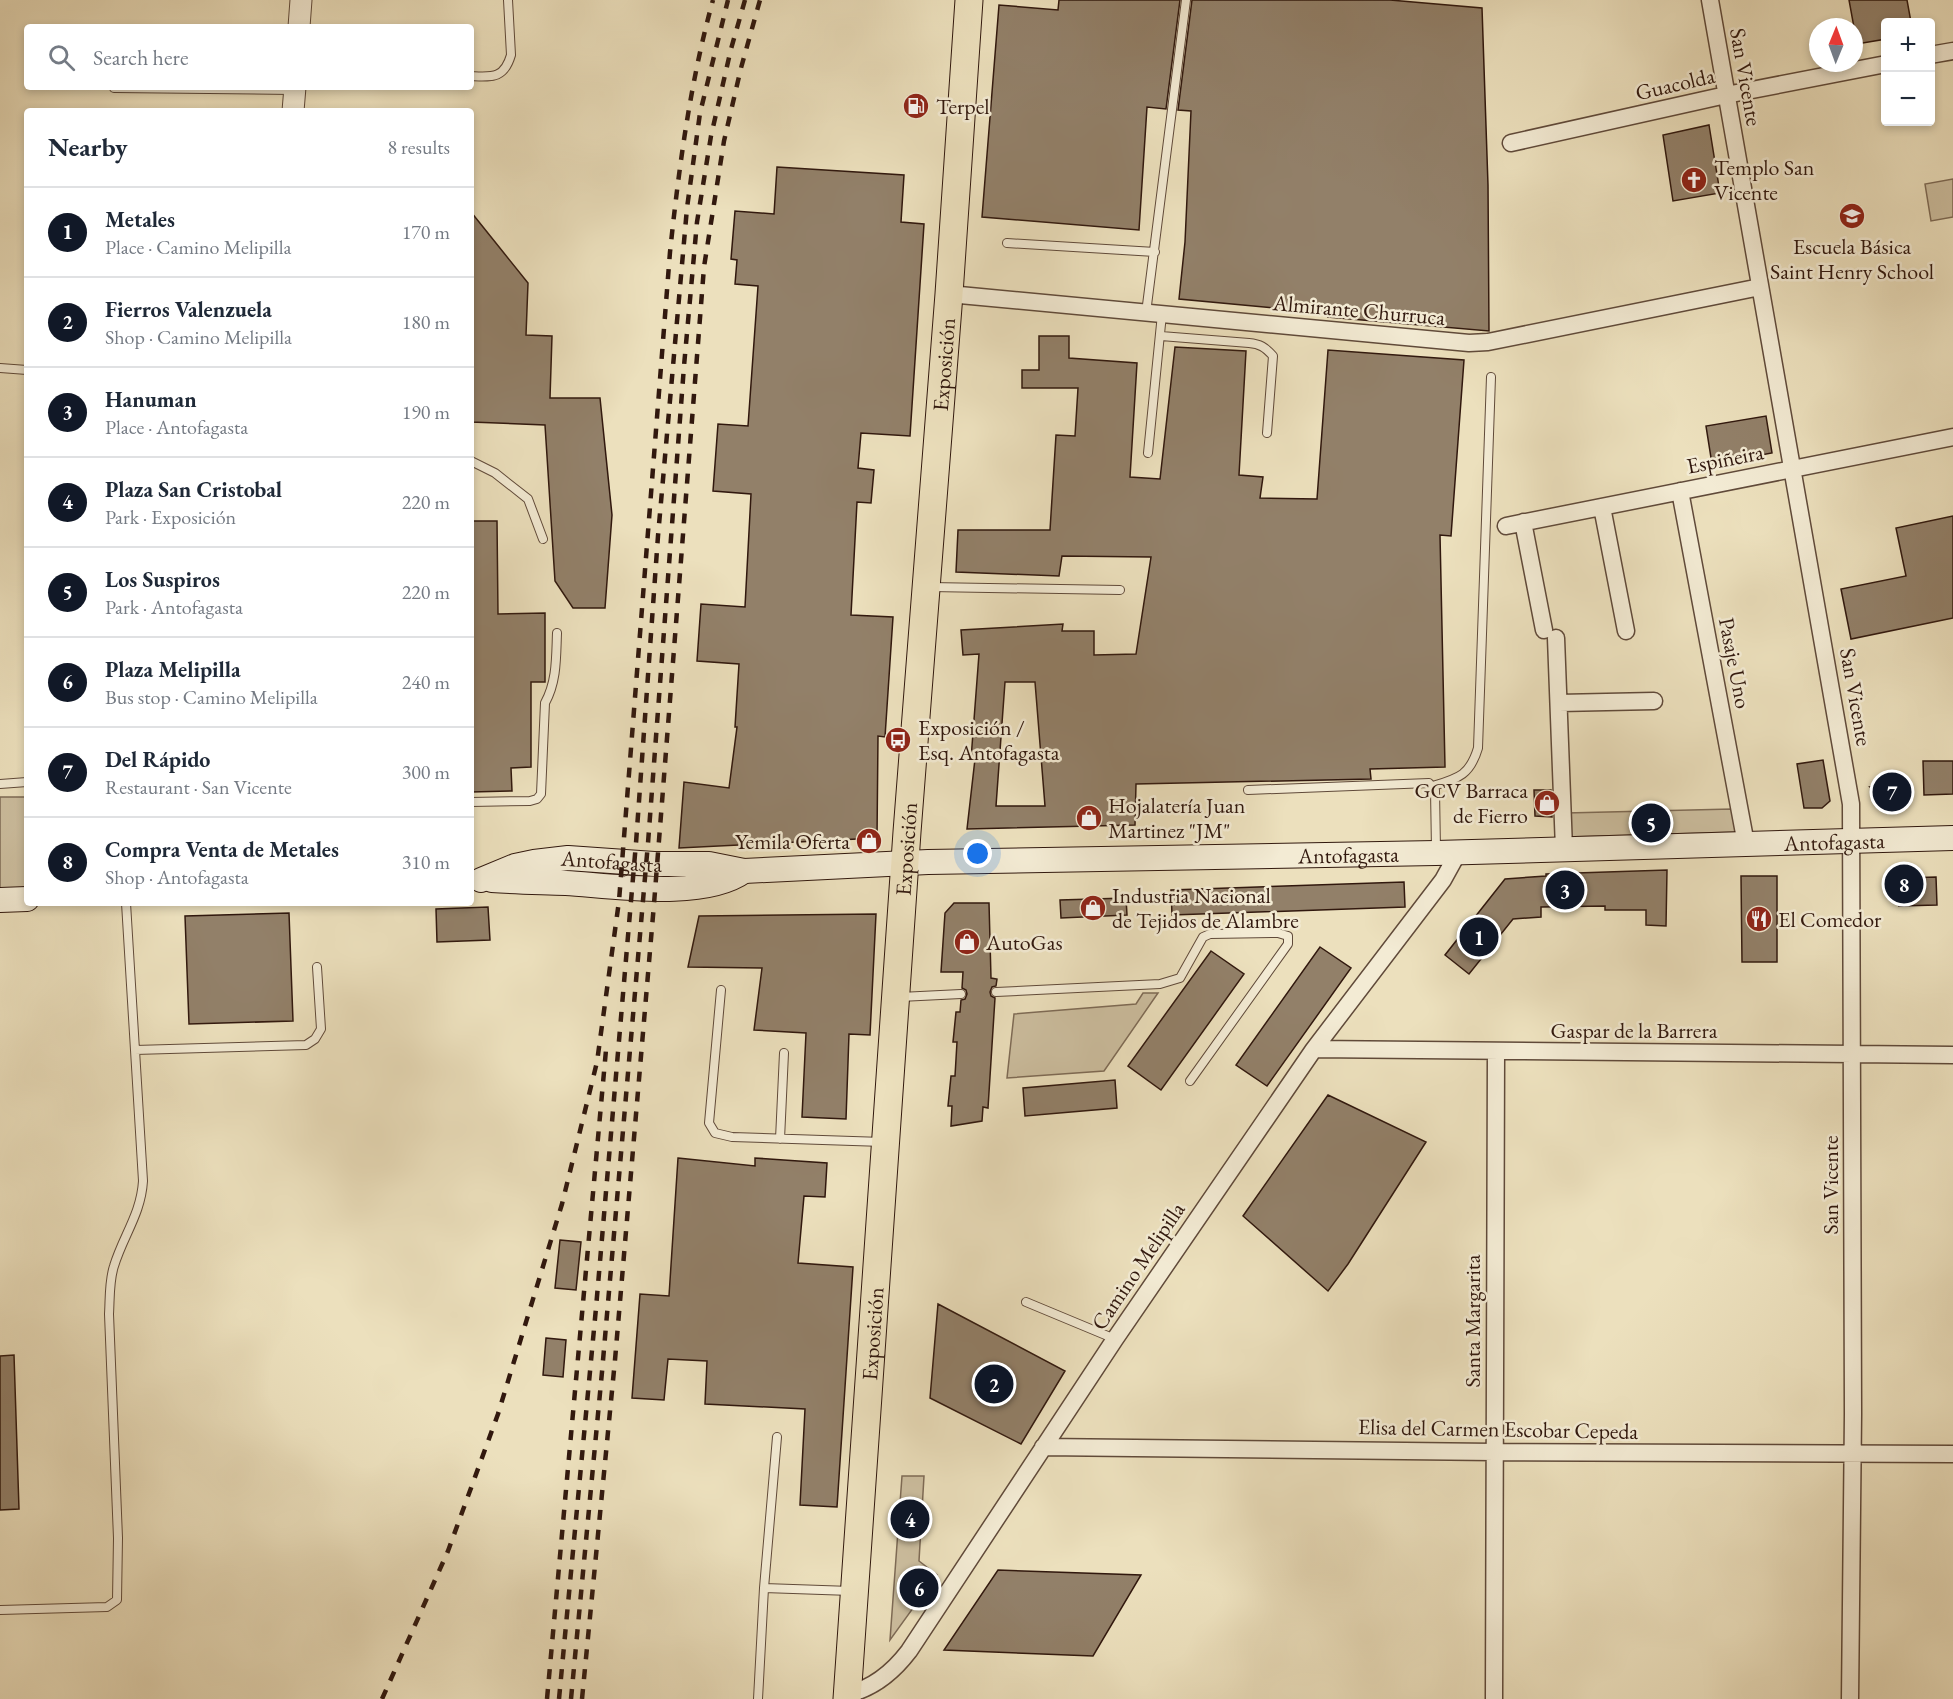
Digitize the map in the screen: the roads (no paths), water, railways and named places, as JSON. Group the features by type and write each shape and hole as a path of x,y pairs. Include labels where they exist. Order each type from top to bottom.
{"main road":[{"name":"Exposición","path":"847,1697 969,0"},
{"name":"Antofagasta","path":"476,880 667,888 715,884 730,880 744,871 906,863 1448,852 1953,838"},
{"path":"0,900 24,899"}],"street":[{"path":"299,24 301,0"},
{"name":"San Vicente","path":"1710,0 1850,791 1853,1454 1850,1699"},
{"path":"1935,54 1953,51"},
{"name":"Guacolda","path":"1511,143 1726,95 1881,65"},
{"name":"Almirante Churruca","path":"949,294 1469,343 1488,342 1760,287"},
{"name":"Espiñeira","path":"1506,526 1953,437"},
{"name":"Pasaje Uno","path":"1680,491 1746,843"},
{"path":"1602,507 1626,631"},
{"path":"1524,522 1550,634 1559,703 1564,849"},
{"path":"1559,703 1654,701"},
{"name":"Camino Melipilla","path":"847,1697 879,1681 900,1662 1115,1339 1314,1049 1443,880 1448,852"},
{"name":"Gaspar de la Barrera","path":"1314,1049 1953,1055"},
{"name":"Santa Margarita","path":"1494,1699 1496,1051"},
{"name":"Elisa del Carmen Escobar Cepeda","path":"1043,1447 1953,1454"}],"lane":[{"path":"474,76 493,77 500,74 508,63 511,56 508,0"},
{"path":"1148,453 1161,336 1154,314 1155,252 1186,0"},
{"path":"159,90 294,96"},
{"path":"1007,243 1155,252"},
{"path":"1161,336 1259,344 1265,348 1273,356 1268,433"},
{"path":"0,368 24,370"},
{"path":"1248,790 1424,782 1433,786 1455,779 1470,769 1478,748 1491,376"},
{"path":"474,462 495,473 528,499 543,539"},
{"path":"927,586 1120,590"},
{"path":"474,802 530,801 537,799 541,794 545,703 552,690 556,671 557,633"},
{"path":"0,784 24,782"},
{"path":"1433,786 1448,852"},
{"path":"0,1610 106,1607 117,1600 118,1538 109,1314 113,1268 142,1198 142,1162 126,906"},
{"path":"996,992 1160,984 1180,978 1203,937 1210,934 1278,933 1288,936 1288,944 1190,1082"},
{"path":"135,1050 306,1045 315,1039 321,1029 317,967"},
{"path":"721,990 709,1123 715,1133 732,1137 886,1143"},
{"path":"896,997 961,994"},
{"path":"780,1139 784,1053"},
{"path":"1026,1302 1115,1339"},
{"path":"758,1699 764,1588 777,1437"},
{"path":"764,1588 855,1591"}],"railway":[{"path":"382,1699 448,1551 498,1414 562,1204 597,1062 619,901 670,252 686,125 713,0"},
{"path":"559,1699 596,1308 636,843 658,536 687,208 700,113 728,0"},
{"path":"571,1699 648,843 697,222 711,136 745,0"},
{"path":"582,1699 615,1360 654,904 704,267 724,141 760,0"},
{"path":"547,1699 606,1050"}],"place":[{"name":"Terpel","path":"916,106"},
{"name":"Templo San Vicente","path":"1694,180"},
{"name":"Escuela Básica Saint Henry School","path":"1852,216"},
{"name":"Exposición / Esq. Antofagasta","path":"898,740"},
{"name":"Del Rápido","path":"1892,792"},
{"name":"GCV Barraca de Fierro","path":"1547,803"},
{"name":"Hojalatería Juan Martinez \"JM\"","path":"1089,818"},
{"name":"Los Suspiros","path":"1651,823"},
{"name":"Yemila Oferta","path":"869,841"},
{"name":"Compra Venta de Metales","path":"1904,884"},
{"name":"Hanuman","path":"1565,890"},
{"name":"Industria Nacional de Tejidos de Alambre","path":"1093,908"},
{"name":"El Comedor","path":"1759,919"},
{"name":"Metales","path":"1479,937"},
{"name":"AutoGas","path":"967,942"},
{"name":"Fierros Valenzuela","path":"994,1384"},
{"name":"Plaza San Cristobal","path":"910,1519"},
{"name":"Plaza Melipilla","path":"919,1588"}]}
